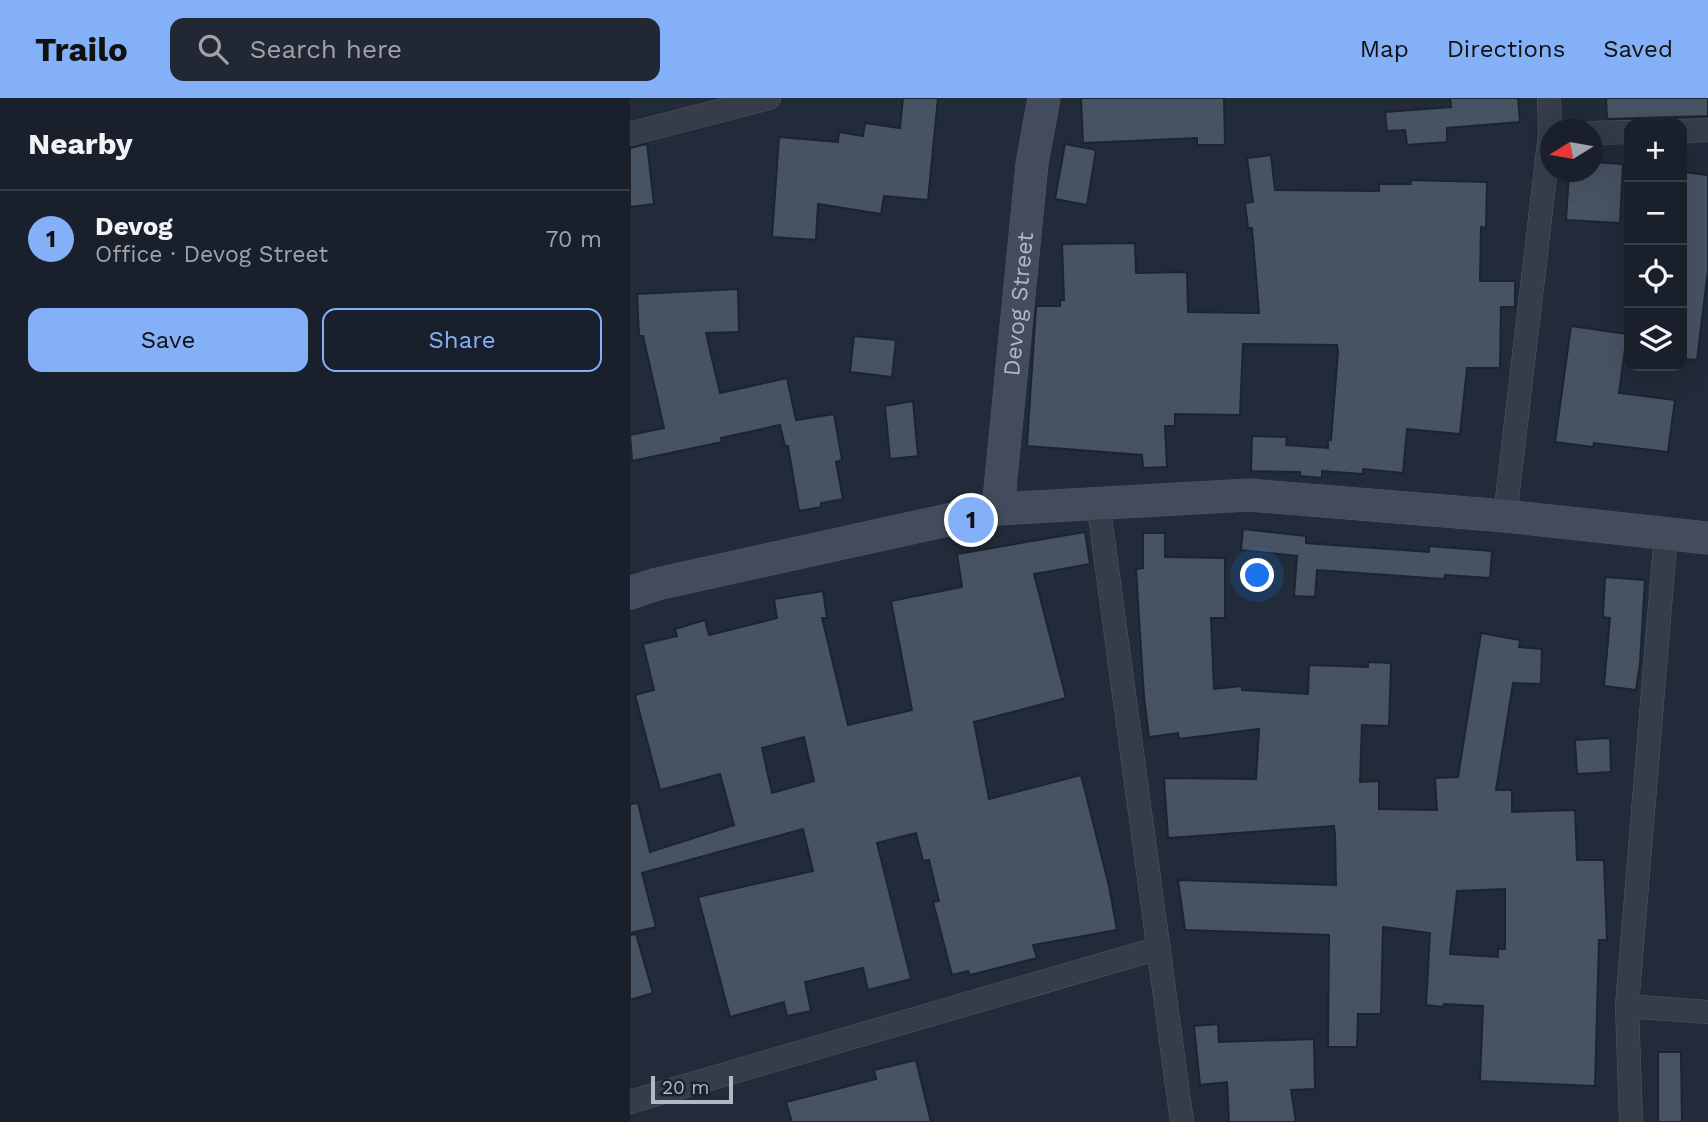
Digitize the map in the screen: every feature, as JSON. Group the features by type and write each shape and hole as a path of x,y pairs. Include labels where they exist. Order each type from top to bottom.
{"street":[{"name":"Devog Street","path":"998,509 1032,164 1044,98"},
{"path":"1549,98 1550,119"},
{"path":"630,134 758,100"},
{"path":"1687,131 1708,130"},
{"path":"1603,133 1624,132"},
{"path":"1505,516 1544,182"},
{"path":"630,593 670,581 998,509 1098,502 1249,495 1505,516 1708,538"},
{"path":"1098,502 1182,1122"},
{"path":"1631,1122 1627,1006 1666,533"},
{"path":"630,1102 1159,948"},
{"path":"1627,1006 1708,1012"}],"building":[{"path":"903,98 938,98 928,200 884,196 881,214 818,204 816,240 772,237 779,137 838,142 839,132 863,136 865,123 900,128"},
{"path":"1081,98 1224,98 1225,145 1197,145 1197,138 1083,143"},
{"path":"1450,98 1518,98 1520,122 1447,128 1447,142 1407,145 1405,130 1387,131 1385,112 1451,107"},
{"path":"1606,98 1708,98 1708,116 1607,119"},
{"path":"647,144 654,204 630,207 630,148"},
{"path":"1065,144 1096,150 1087,205 1055,199"},
{"path":"1271,155 1275,190 1379,191 1379,184 1411,184 1410,180 1487,182 1486,228 1481,227 1480,281 1515,281 1515,307 1501,307 1500,368 1467,368 1460,434 1407,429 1403,473 1363,469 1363,474 1322,471 1322,478 1300,476 1300,472 1251,471 1252,436 1287,437 1286,445 1328,448 1328,440 1331,440 1338,352 1337,345 1243,344 1240,415 1175,414 1175,426 1165,426 1167,467 1143,468 1142,455 1027,446 1036,306 1060,306 1060,300 1064,300 1062,244 1135,243 1136,273 1187,272 1188,312 1259,313 1252,228 1248,228 1245,203 1253,202 1247,158"},
{"path":"1603,163 1623,164 1620,223 1566,220 1568,182 1603,182"},
{"path":"1687,173 1708,175 1708,270 1697,360 1687,359"},
{"path":"738,289 739,332 706,333 720,393 787,378 796,420 834,414 842,460 836,462 843,499 799,511 788,446 785,446 780,425 721,438 722,442 632,461 630,435 664,428 643,336 639,336 637,294"},
{"path":"1571,326 1624,334 1619,393 1675,400 1668,452 1594,443 1593,447 1555,442"},
{"path":"854,336 896,340 892,377 850,372"},
{"path":"913,401 918,456 890,459 885,406"},
{"path":"1243,529 1306,536 1306,543 1429,552 1429,546 1492,551 1490,578 1445,575 1444,579 1317,570 1315,597 1294,596 1297,556 1241,550"},
{"path":"1085,532 1090,564 1034,574 1066,698 974,722 989,799 1081,775 1109,886 1117,930 1033,945 1037,958 970,975 968,971 952,975 933,902 939,901 929,860 923,861 916,833 877,843 911,979 868,990 863,968 805,982 811,1011 787,1016 784,1002 730,1017 698,897 813,871 803,829 642,873 656,927 630,933 630,804 638,803 650,852 734,825 720,774 660,790 635,695 654,690 643,644 677,636 675,629 705,620 709,635 777,618 774,599 823,591 827,618 822,618 848,725 912,710 891,601 962,587 957,554","holes":["804,737 814,781 772,793 762,748"]},
{"path":"1143,533 1165,533 1165,557 1225,558 1225,618 1211,618 1214,689 1242,686 1242,690 1308,694 1309,665 1368,667 1368,662 1391,663 1389,726 1362,725 1360,782 1379,781 1379,809 1437,810 1435,778 1458,777 1481,633 1520,640 1519,647 1542,649 1541,684 1513,683 1496,790 1512,790 1512,812 1575,810 1577,860 1604,860 1607,940 1599,940 1595,1086 1480,1081 1483,1006 1426,1005 1430,933 1383,927 1381,1014 1358,1014 1357,1047 1328,1047 1329,935 1185,930 1178,880 1336,885 1334,826 1168,838 1164,778 1256,779 1259,729 1179,739 1178,733 1149,737 1136,569 1143,568","holes":["1505,889 1505,949 1498,949 1498,957 1450,954 1457,891"]},
{"path":"1605,577 1645,580 1636,690 1604,686 1610,618 1603,617"},
{"path":"1610,738 1611,772 1577,774 1575,740"},
{"path":"636,934 653,993 630,1000 630,935"},
{"path":"1218,1024 1219,1042 1314,1039 1315,1089 1291,1090 1296,1122 1229,1122 1227,1082 1200,1085 1194,1026"},
{"path":"1658,1052 1681,1052 1682,1122 1658,1122"},
{"path":"916,1060 931,1122 792,1122 786,1102 876,1079 874,1070"}],"place":[{"name":"Devog","path":"971,520"}]}
